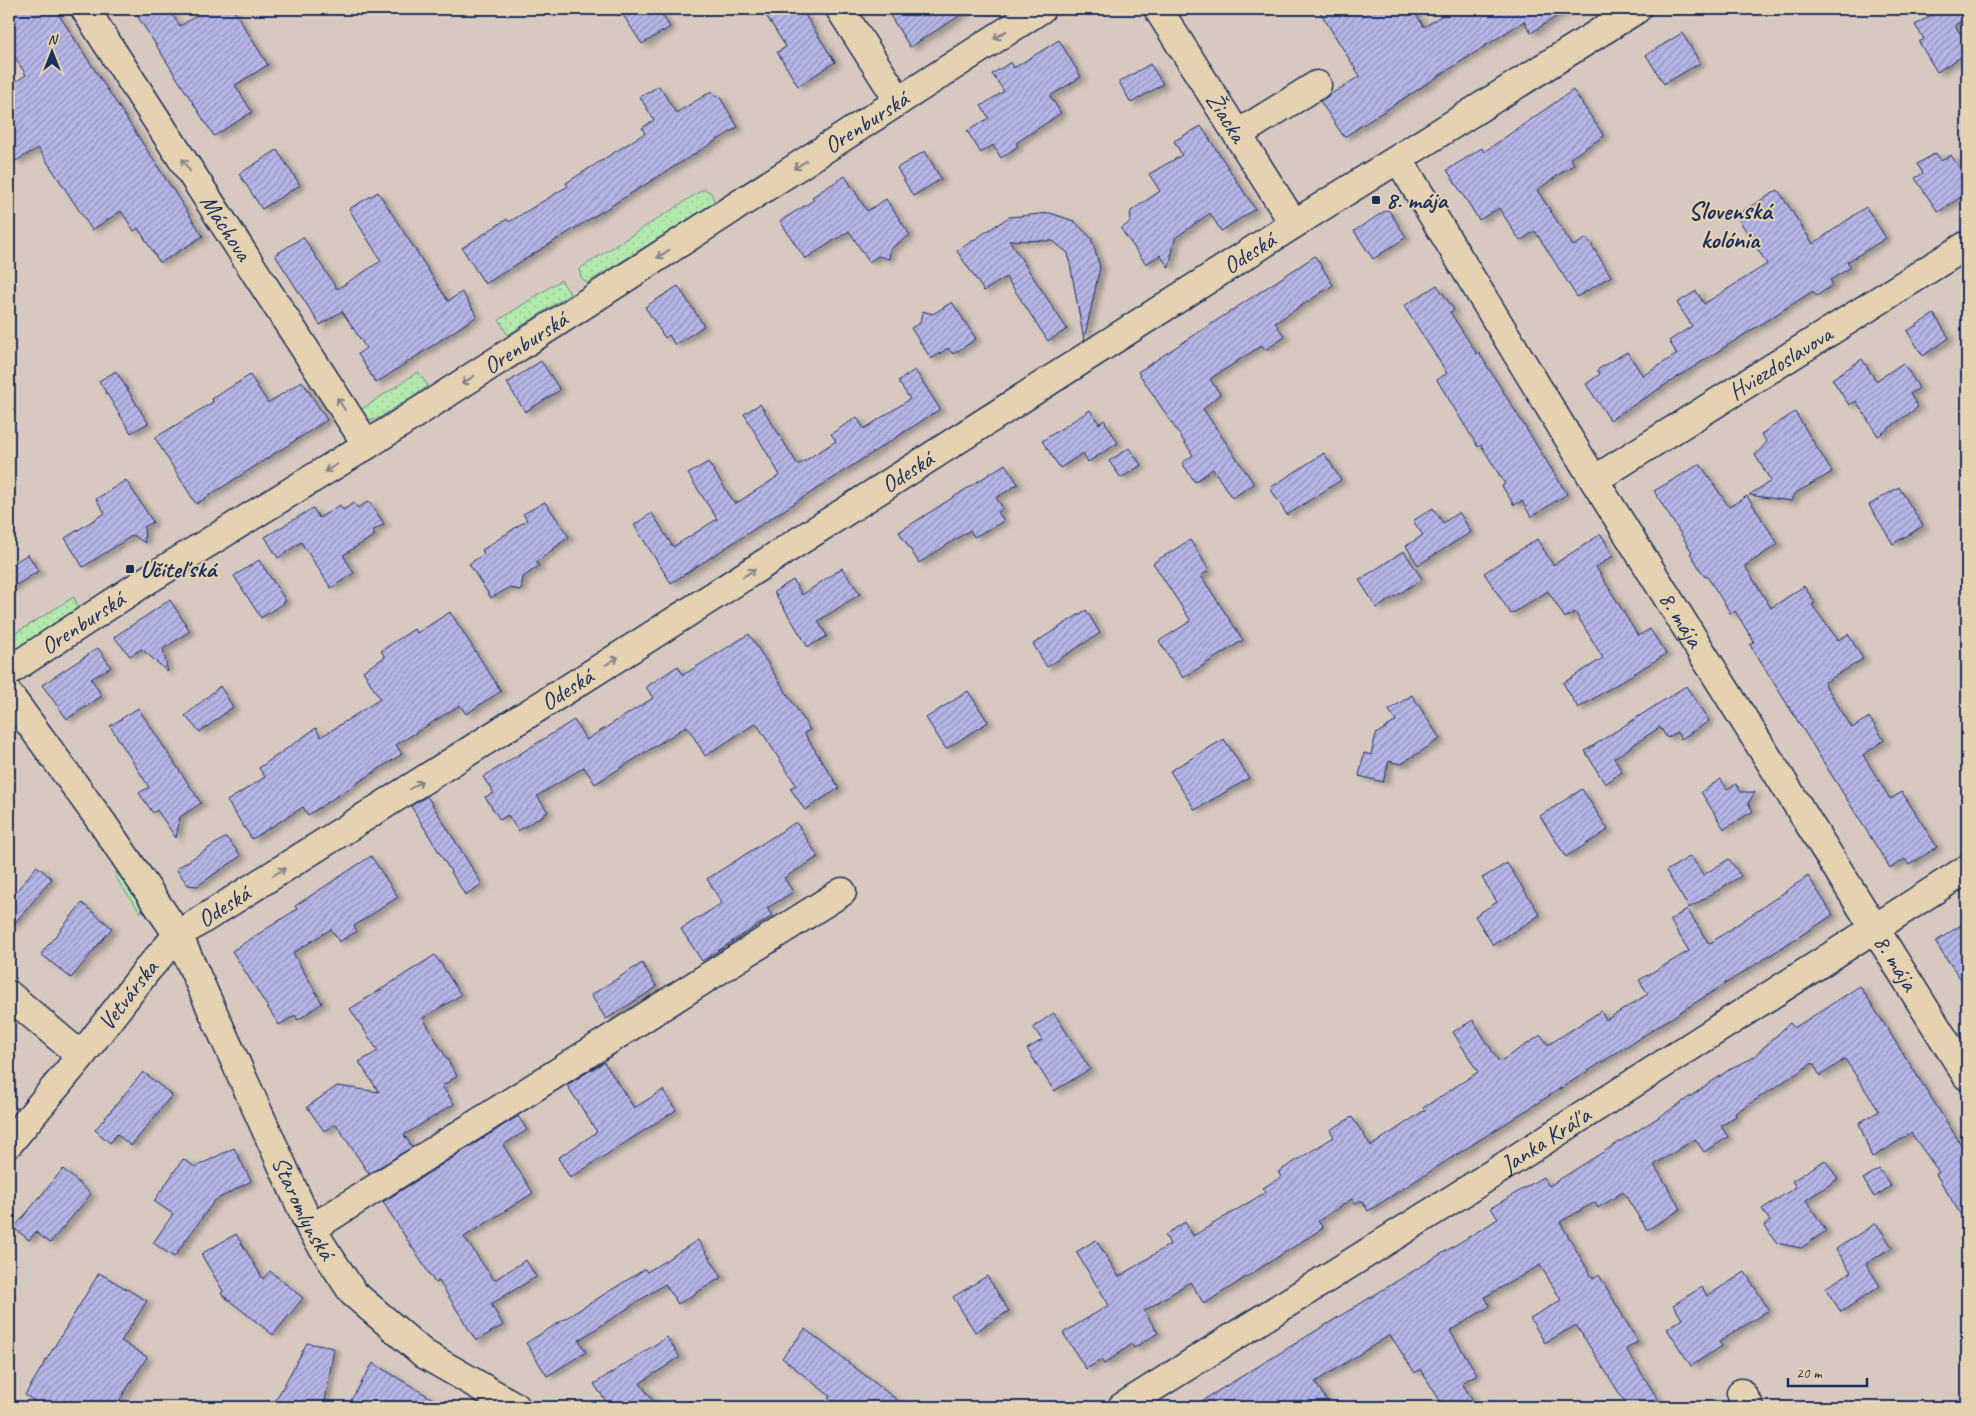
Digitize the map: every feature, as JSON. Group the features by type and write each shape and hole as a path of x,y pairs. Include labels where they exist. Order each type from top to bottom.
{"street":[{"name":"Máchova","path":"85,9 367,445"},
{"path":"840,9 899,101"},
{"name":"Orenburská","path":"9,671 149,579 367,445 1041,9"},
{"name":"Žiacka","path":"1158,9 1294,224"},
{"name":"Odeská","path":"178,935 637,645 1294,224 1399,160 1637,9"},
{"path":"1238,134 1317,85"},
{"name":"8. mája","path":"1399,160 1594,480 1967,1076"},
{"name":"Hviezdoslavova","path":"1594,480 1967,245"},
{"path":"9,695 103,824 178,935"},
{"name":"Janka Kráľa","path":"1122,1407 1464,1192 1967,869"},
{"path":"311,1229 842,892"},
{"name":"Vetvárska","path":"9,1143 81,1056 147,970 178,935"},
{"name":"Staromlynská","path":"178,935 311,1229 353,1293 424,1354 516,1407"},
{"path":"9,995 81,1056"}],"green space":[{"path":"704,189 711,193 715,203 587,283 581,277 579,269"},
{"path":"561,280 570,294 508,335 499,320"},
{"path":"418,372 428,386 376,420 366,419 359,411"},
{"path":"74,597 78,609 9,654 9,637"},
{"path":"116,872 142,905 141,913 116,878"}],"building":[{"path":"9,9 55,9 203,236 160,263 138,228 134,231 121,211 92,230 38,148 16,161 9,150 9,86 26,75 9,47"},
{"path":"133,9 168,9 180,26 207,9 233,9 268,65 235,85 252,112 214,136"},
{"path":"619,9 658,9 670,27 642,44"},
{"path":"762,9 801,9 835,62 798,86 777,52 786,47"},
{"path":"886,9 970,9 910,47"},
{"path":"1318,9 1413,9 1424,27 1452,9 1568,9 1531,33 1524,21 1344,137 1320,101 1360,76"},
{"path":"1942,9 1967,9 1967,18 1955,25 1967,45 1967,53 1937,72 1919,42 1924,39 1915,25"},
{"path":"1682,33 1700,63 1664,84 1646,55"},
{"path":"1059,40 1081,77 1050,96 1061,113 1016,143 1018,146 1001,158 993,145 981,153 967,131 989,118 981,106 1004,91 992,74 1011,62 1014,68"},
{"path":"1150,64 1163,84 1131,103 1119,82"},
{"path":"659,86 676,113 712,91 716,97 719,96 738,127 485,284 462,248 507,219 509,222 568,186 566,183 645,133 642,128 654,120 640,97"},
{"path":"1573,90 1604,136 1570,158 1574,164 1537,190 1573,246 1587,238 1611,276 1577,297 1535,231 1520,241 1499,208 1479,220 1447,170 1482,148 1484,152"},
{"path":"1201,126 1255,209 1221,231 1210,213 1175,238 1169,268 1160,255 1146,264 1121,229 1130,222 1131,211 1160,191 1149,174 1182,155 1174,141"},
{"path":"277,150 300,185 262,209 239,174"},
{"path":"925,151 941,179 913,196 897,168"},
{"path":"1936,153 1941,161 1951,155 1967,180 1967,193 1938,212 1915,178 1923,173 1917,164"},
{"path":"845,176 867,211 886,199 910,235 890,249 889,259 878,256 869,262 849,231 805,259 780,221 814,200 812,197"},
{"path":"1778,190 1813,244 1866,207 1886,238 1847,262 1851,267 1830,280 1833,285 1816,296 1813,291 1610,420 1586,384 1600,374 1597,370 1627,352 1643,376 1677,354 1669,341 1692,326 1677,303 1696,291 1704,304 1767,264 1736,215"},
{"path":"378,192 448,301 462,292 477,316 376,383 358,354 366,348 342,311 320,325 275,255 303,237 337,289 381,261 349,209"},
{"path":"1388,209 1406,237 1373,259 1354,231"},
{"path":"1050,213 1074,221 1091,238 1100,267 1084,340 1068,253 1053,241 1009,240 1067,329 1048,341 1006,277 984,291 957,251 1009,217"},
{"path":"1315,256 1333,285 1275,323 1285,337 1265,350 1262,345 1210,379 1220,394 1203,409 1254,484 1232,498 1213,469 1195,482 1182,463 1193,455 1138,372"},
{"path":"1437,285 1454,310 1450,312 1477,354 1479,353 1567,494 1531,517 1522,501 1514,505 1502,486 1505,484 1481,445 1478,447 1437,380 1447,373 1404,306"},
{"path":"678,286 704,326 675,345 669,335 665,338 645,307"},
{"path":"952,302 976,339 953,354 948,348 931,359 911,328 920,323 922,311 933,314"},
{"path":"1934,314 1949,338 1923,356 1907,331"},
{"path":"1862,359 1876,381 1903,363 1919,388 1910,394 1918,407 1878,436 1856,401 1849,405 1832,379"},
{"path":"541,361 560,390 525,412 507,383"},
{"path":"915,370 940,409 671,583 634,525 652,513 673,547 717,519 688,474 708,462 735,504 780,475 744,414 760,404 798,465 836,441 831,434 857,417 864,429 910,399 898,381"},
{"path":"116,371 148,423 131,433 99,381"},
{"path":"250,375 268,403 302,381 327,420 196,504 155,438 213,402 212,399"},
{"path":"1090,410 1099,424 1104,420 1118,443 1088,462 1083,453 1060,468 1042,441"},
{"path":"1795,412 1832,472 1794,494 1791,501 1749,495 1771,481 1755,455 1767,442 1761,434"},
{"path":"1129,448 1141,465 1121,478 1109,461"},
{"path":"1324,453 1341,480 1287,515 1270,488"},
{"path":"1005,464 1018,484 996,498 1003,508 998,512 1004,521 974,537 970,530 919,563 899,532"},
{"path":"1700,464 1729,507 1747,496 1778,544 1745,566 1771,608 1804,586 1815,603 1812,605 1838,640 1848,634 1863,659 1824,683 1852,728 1869,717 1884,740 1863,755 1890,799 1902,792 1937,847 1909,865 1905,859 1890,868 1750,645 1754,642 1735,611 1731,614 1707,576 1705,577 1690,553 1692,552 1654,491"},
{"path":"126,480 153,522 144,527 145,543 133,535 83,567 65,538 105,513 96,499"},
{"path":"1899,487 1923,526 1893,544 1869,505"},
{"path":"369,501 384,524 372,531 375,535 343,555 354,573 331,588 301,542 278,558 265,537 313,508 319,518 340,505 343,510 354,503 358,508"},
{"path":"545,502 569,537 536,562 539,566 523,577 521,590 509,588 491,598 469,564 484,554 482,550 527,520 523,514"},
{"path":"1433,508 1443,523 1459,512 1471,532 1418,565 1406,546 1423,535 1413,521"},
{"path":"1601,534 1613,556 1596,567 1638,636 1650,629 1666,654 1578,708 1563,683 1603,658 1575,612 1565,618 1548,591 1511,614 1484,573 1537,539 1553,565"},
{"path":"1190,540 1209,570 1201,576 1243,640 1183,678 1159,641 1191,621 1153,563"},
{"path":"1404,551 1422,579 1377,608 1359,580"},
{"path":"28,554 38,571 9,590 9,566"},
{"path":"259,560 286,601 261,618 234,576"},
{"path":"842,568 860,594 818,621 827,636 808,647 774,592 793,580 802,595"},
{"path":"170,600 190,631 163,649 168,672 142,649 130,656 114,637"},
{"path":"1086,610 1100,633 1047,667 1033,644"},
{"path":"450,612 501,691 466,714 460,705 396,745 402,754 308,815 303,807 252,839 227,801 265,777 259,768 316,728 321,737 380,699 363,671 385,657 381,651 414,629 417,633"},
{"path":"749,634 810,730 804,733 839,788 805,810 790,788 796,785 756,723 705,756 687,726 595,784 584,767 537,796 548,812 518,831 508,815 500,820 485,797 494,793 483,777 574,720 586,740 653,698 646,687 678,666 683,675"},
{"path":"98,648 111,667 91,679 102,696 67,719 42,685"},
{"path":"220,686 233,707 200,732 185,716"},
{"path":"1686,686 1709,721 1681,739 1677,732 1667,738 1660,727 1614,758 1622,772 1605,784 1585,751"},
{"path":"968,691 988,722 946,749 926,718"},
{"path":"1412,695 1440,739 1401,764 1389,761 1383,782 1359,776 1364,753 1371,755 1376,734 1396,721 1389,710"},
{"path":"138,708 201,803 180,817 176,838 157,810 153,813 139,793 149,787 110,726"},
{"path":"1224,739 1249,778 1195,810 1170,771"},
{"path":"1721,779 1727,789 1736,784 1741,792 1755,792 1748,803 1753,811 1724,829 1701,792"},
{"path":"1582,789 1608,830 1566,857 1540,816"},
{"path":"427,796 482,884 465,895 411,806"},
{"path":"796,822 818,857 784,878 793,892 767,908 772,916 702,961 681,929 722,903 707,879"},
{"path":"226,837 241,856 197,886 188,885 176,869"},
{"path":"371,856 398,897 354,926 357,931 339,942 331,929 293,953 322,1003 298,1020 295,1015 279,1025 232,951 297,909 295,906"},
{"path":"1691,856 1703,875 1729,859 1741,876 1689,908 1666,871"},
{"path":"1507,863 1540,915 1493,945 1475,916 1497,902 1482,878"},
{"path":"37,866 52,879 13,925 9,921 9,900"},
{"path":"1808,876 1833,915 1368,1211 1361,1200 1355,1204 1352,1199 1318,1221 1323,1228 1204,1304 1190,1282 1144,1311 1158,1333 1134,1348 1132,1344 1104,1364 1101,1360 1086,1369 1063,1333 1109,1305 1076,1252 1096,1240 1119,1277 1170,1244 1165,1235 1185,1222 1193,1236 1266,1192 1263,1188 1281,1177 1278,1172 1334,1137 1330,1130 1352,1117 1371,1146 1425,1110 1423,1108 1478,1072 1453,1032 1473,1020 1499,1062 1541,1035 1548,1045 1601,1011 1606,1020 1648,994 1639,980 1689,951 1670,920 1687,909 1709,944"},
{"path":"82,903 112,928 71,978 41,954"},
{"path":"1967,921 1967,988 1935,942"},
{"path":"435,955 461,995 423,1018 457,1076 442,1086 454,1104 404,1135 412,1147 369,1174 336,1124 324,1131 307,1107 337,1086 379,1092 359,1062 378,1051 350,1009"},
{"path":"642,963 657,987 606,1019 591,995"},
{"path":"1860,986 1967,1154 1967,1225 1936,1174 1939,1172 1911,1133 1872,1158 1859,1123 1879,1111 1845,1059 1820,1076 1813,1063 1735,1113 1736,1116 1721,1126 1728,1137 1704,1152 1695,1139 1654,1165 1681,1209 1647,1230 1623,1192 1598,1208 1595,1202 1560,1222 1593,1279 1599,1275 1638,1342 1626,1349 1663,1407 1628,1407 1576,1325 1545,1343 1530,1318 1561,1300 1540,1265 1485,1297 1490,1306 1450,1331 1477,1374 1462,1383 1477,1407 1444,1407 1420,1369 1415,1373 1390,1335 1315,1382 1331,1407 1192,1407 1498,1219 1491,1208 1543,1177 1549,1186 1675,1107 1733,1067 1751,1059 1790,1023 1794,1028"},
{"path":"1054,1013 1090,1069 1054,1091 1027,1049 1042,1040 1033,1027"},
{"path":"604,1062 634,1108 663,1090 676,1110 570,1178 558,1158 597,1132 567,1085"},
{"path":"143,1072 172,1095 131,1146 117,1134 110,1143 95,1130"},
{"path":"518,1116 527,1130 503,1145 533,1193 464,1237 494,1280 526,1260 536,1277 491,1304 503,1325 476,1341 439,1281 435,1283 383,1202"},
{"path":"234,1148 251,1181 214,1201 174,1257 153,1243 173,1214 154,1201 183,1159 195,1167"},
{"path":"1825,1160 1838,1179 1806,1200 1826,1231 1801,1248 1777,1243 1764,1225 1770,1221 1762,1209 1796,1187 1792,1181"},
{"path":"63,1169 91,1194 50,1243 36,1232 29,1240 14,1228"},
{"path":"1879,1169 1891,1186 1874,1197 1863,1179"},
{"path":"1876,1223 1892,1247 1866,1264 1880,1286 1841,1312 1825,1288 1851,1272 1836,1249"},
{"path":"236,1234 263,1279 270,1271 303,1298 273,1335 221,1294 223,1291 201,1254"},
{"path":"698,1240 722,1277 678,1304 665,1284 579,1340 586,1352 547,1376 526,1343 645,1269 647,1272"},
{"path":"1745,1272 1769,1310 1719,1342 1722,1346 1691,1366 1667,1329 1682,1319 1673,1305 1702,1287 1707,1296"},
{"path":"99,1273 147,1301 121,1341 147,1357 115,1407 44,1407 25,1395"},
{"path":"987,1276 1009,1311 975,1332 953,1297"},
{"path":"805,1329 906,1407 841,1407 828,1398 830,1396 782,1358"},
{"path":"667,1337 680,1357 640,1383 657,1407 610,1407 594,1384"},
{"path":"307,1343 334,1348 324,1407 272,1407"},
{"path":"373,1363 446,1407 347,1407"}],"place":[{"name":"8. mája","path":"1376,200"},
{"name":"Učiteľská","path":"130,569"}],"district":[{"name":"Slovenská kolónia","path":"1730,226"}]}
